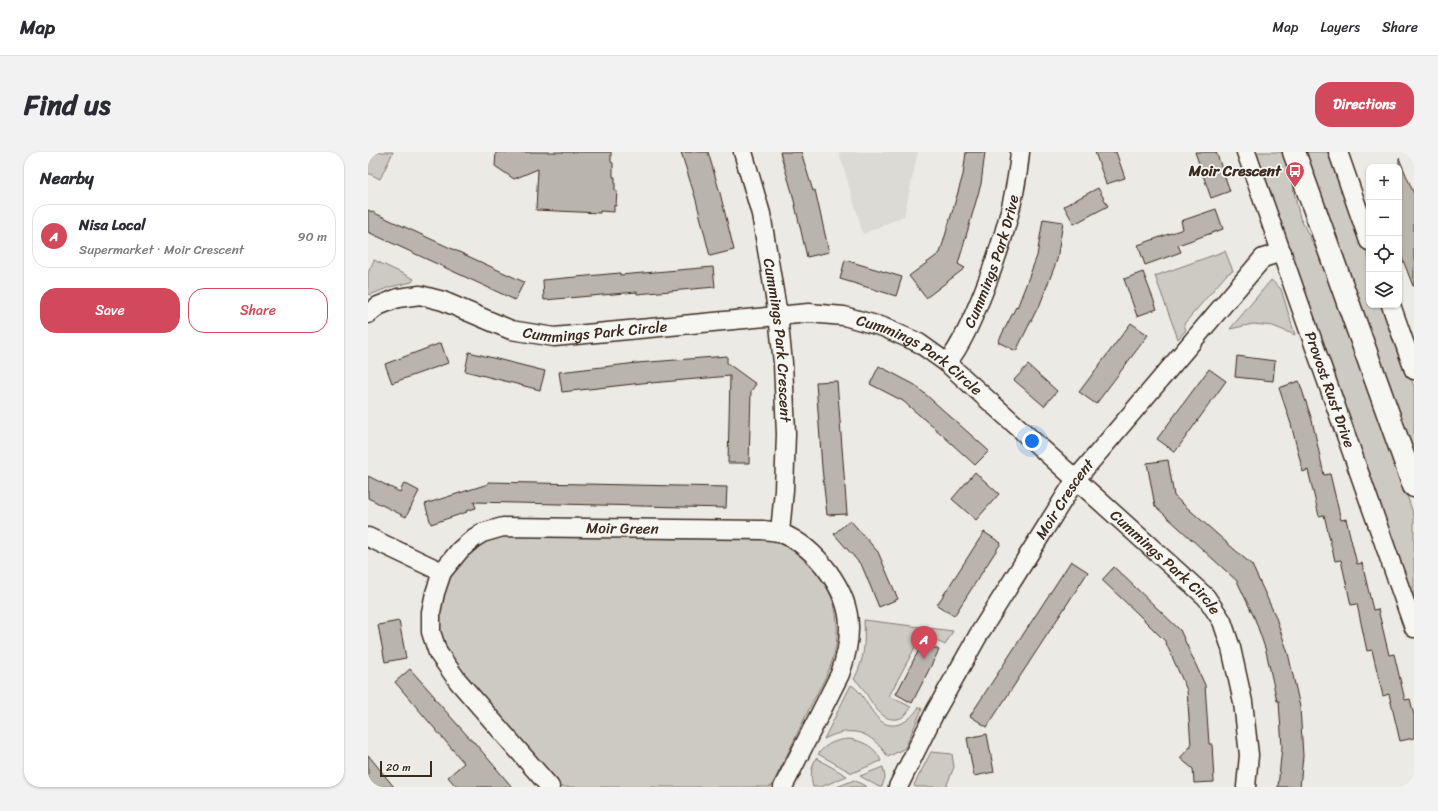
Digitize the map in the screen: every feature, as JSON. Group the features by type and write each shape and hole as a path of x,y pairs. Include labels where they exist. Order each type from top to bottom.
{"street":[{"name":"Cummings Park Crescent","path":"744,152 761,214 778,315 783,363 786,434 784,490 780,532"},
{"name":"Cummings Park Drive","path":"947,363 956,351 976,312 993,267 1014,197 1020,152"},
{"name":"Provost Rust Drive","path":"1246,152 1414,628"},
{"path":"1294,152 1414,486"},
{"path":"1338,152 1367,236"},
{"name":"Moir Crescent","path":"898,787 935,712 979,634 1076,479 1263,258 1282,252"},
{"name":"Cummings Park Circle","path":"368,314 378,306 398,298 420,295 443,301 511,330 554,337 809,313 844,316 883,327 919,343 947,363 1206,597 1222,621 1231,648 1243,702 1249,755 1246,787"},
{"path":"1392,308 1414,370"},
{"name":"Moir Green","path":"550,787 458,681 438,652 431,632 431,612 442,572 460,550 474,538 482,533 502,527 763,530 780,532 804,545 823,564 838,586 848,614 849,629 846,653 840,674 783,787"},
{"path":"368,537 442,572"}],"shaded area":[{"path":"368,152 393,152 380,179 368,173"},
{"path":"839,152 918,152 904,216 863,234"},
{"path":"1255,152 1282,152 1291,180 1300,218 1322,261 1361,361 1414,516 1414,603"},
{"path":"1306,152 1331,152 1366,251 1366,308 1386,308 1414,387 1414,459"},
{"path":"1225,251 1233,271 1227,274 1184,324 1186,330 1178,339 1155,276"},
{"path":"374,260 414,279 412,282 390,287 370,295 368,294 368,273"},
{"path":"1271,280 1281,289 1295,335 1273,326 1253,324 1230,329"},
{"path":"500,534 757,536 782,544 794,551 806,561 822,579 833,602 837,628 834,654 828,673 771,787 559,787 457,664 447,649 440,632 440,608 452,573 466,554 475,546"},
{"path":"864,620 953,631 945,645 922,634 889,696 911,707 902,718 889,719 883,716 854,679 858,672 864,651"},
{"path":"851,685 862,695 876,716 887,724 895,725 902,723 911,717 919,707 922,709 905,748 888,757 875,741 860,733 843,732 824,739"},
{"path":"849,739 859,741 872,748 879,756 881,761 852,773 818,754 832,743"},
{"path":"931,752 952,754 954,767 946,787 915,787 914,785"},
{"path":"816,758 847,776 821,787 813,787 812,772"},
{"path":"883,767 885,777 882,787 879,787 860,776"},
{"path":"854,780 867,787 837,787"}],"building":[{"path":"496,152 611,152 613,177 615,177 615,190 617,191 614,212 600,211 600,213 536,210 538,169 514,179 495,166"},
{"path":"681,152 708,152 734,250 710,256 696,200"},
{"path":"780,152 801,152 813,191 815,190 829,252 807,257 792,192"},
{"path":"966,152 985,152 981,184 958,264 965,268 926,298 909,276 940,253 963,175"},
{"path":"1095,152 1116,152 1125,178 1106,184"},
{"path":"1195,152 1216,152 1230,191 1211,198"},
{"path":"1402,165 1414,194 1413,286 1402,258"},
{"path":"1098,188 1108,206 1074,224 1064,206"},
{"path":"1216,209 1223,229 1178,245 1181,252 1145,265 1138,245 1183,229 1181,221"},
{"path":"368,210 524,282 515,300 368,232"},
{"path":"1043,219 1063,222 1057,260 1039,307 1016,351 998,342 1016,307 1017,308 1037,256"},
{"path":"845,260 902,277 896,296 840,279"},
{"path":"713,267 715,287 544,300 543,280"},
{"path":"1143,272 1157,309 1137,316 1124,279"},
{"path":"1131,323 1148,335 1096,404 1079,392"},
{"path":"441,343 448,363 392,383 385,364"},
{"path":"469,352 545,371 540,390 465,371"},
{"path":"727,356 727,363 756,384 751,391 749,463 728,463 730,376 651,382 562,392 559,372 637,363"},
{"path":"1237,356 1275,361 1273,381 1235,377"},
{"path":"1028,365 1057,391 1044,406 1014,380"},
{"path":"879,366 915,385 989,451 975,465 903,401 870,384"},
{"path":"1209,369 1226,381 1175,452 1157,439"},
{"path":"837,381 847,514 827,515 816,382"},
{"path":"1299,381 1312,420 1324,475 1330,474 1341,520 1346,519 1357,564 1362,563 1373,610 1378,609 1389,655 1394,654 1405,700 1410,699 1414,715 1414,738 1400,741 1389,694 1383,696 1372,650 1367,651 1357,604 1351,605 1341,560 1335,561 1324,515 1319,516 1308,470 1303,472 1291,424 1279,388"},
{"path":"1168,460 1174,496 1252,565 1275,615 1288,653 1300,707 1303,756 1300,787 1278,787 1282,747 1279,701 1277,701 1266,651 1255,619 1237,581 1155,506 1147,463"},
{"path":"975,472 999,494 976,520 952,499"},
{"path":"368,476 400,492 404,483 419,491 406,517 368,498"},
{"path":"488,482 727,487 726,508 474,502 476,508 431,524 425,504 488,484"},
{"path":"850,520 878,552 898,599 879,607 862,566 834,534"},
{"path":"984,532 1001,543 954,616 937,605"},
{"path":"1071,561 1088,572 987,727 970,716"},
{"path":"1114,567 1180,630 1205,685 1209,744 1212,744 1214,782 1194,783 1193,769 1180,758 1191,746 1187,690 1165,641 1102,580"},
{"path":"399,621 406,658 385,662 378,625"},
{"path":"923,642 939,650 912,703 896,694"},
{"path":"410,669 512,787 457,787 453,783 448,777 464,763 395,682"},
{"path":"987,734 994,772 974,776 967,738"},
{"path":"368,755 394,787 368,787"}],"place":[{"name":"Moir Crescent","path":"1295,188"},
{"name":"Nisa Local","path":"924,659"}]}
